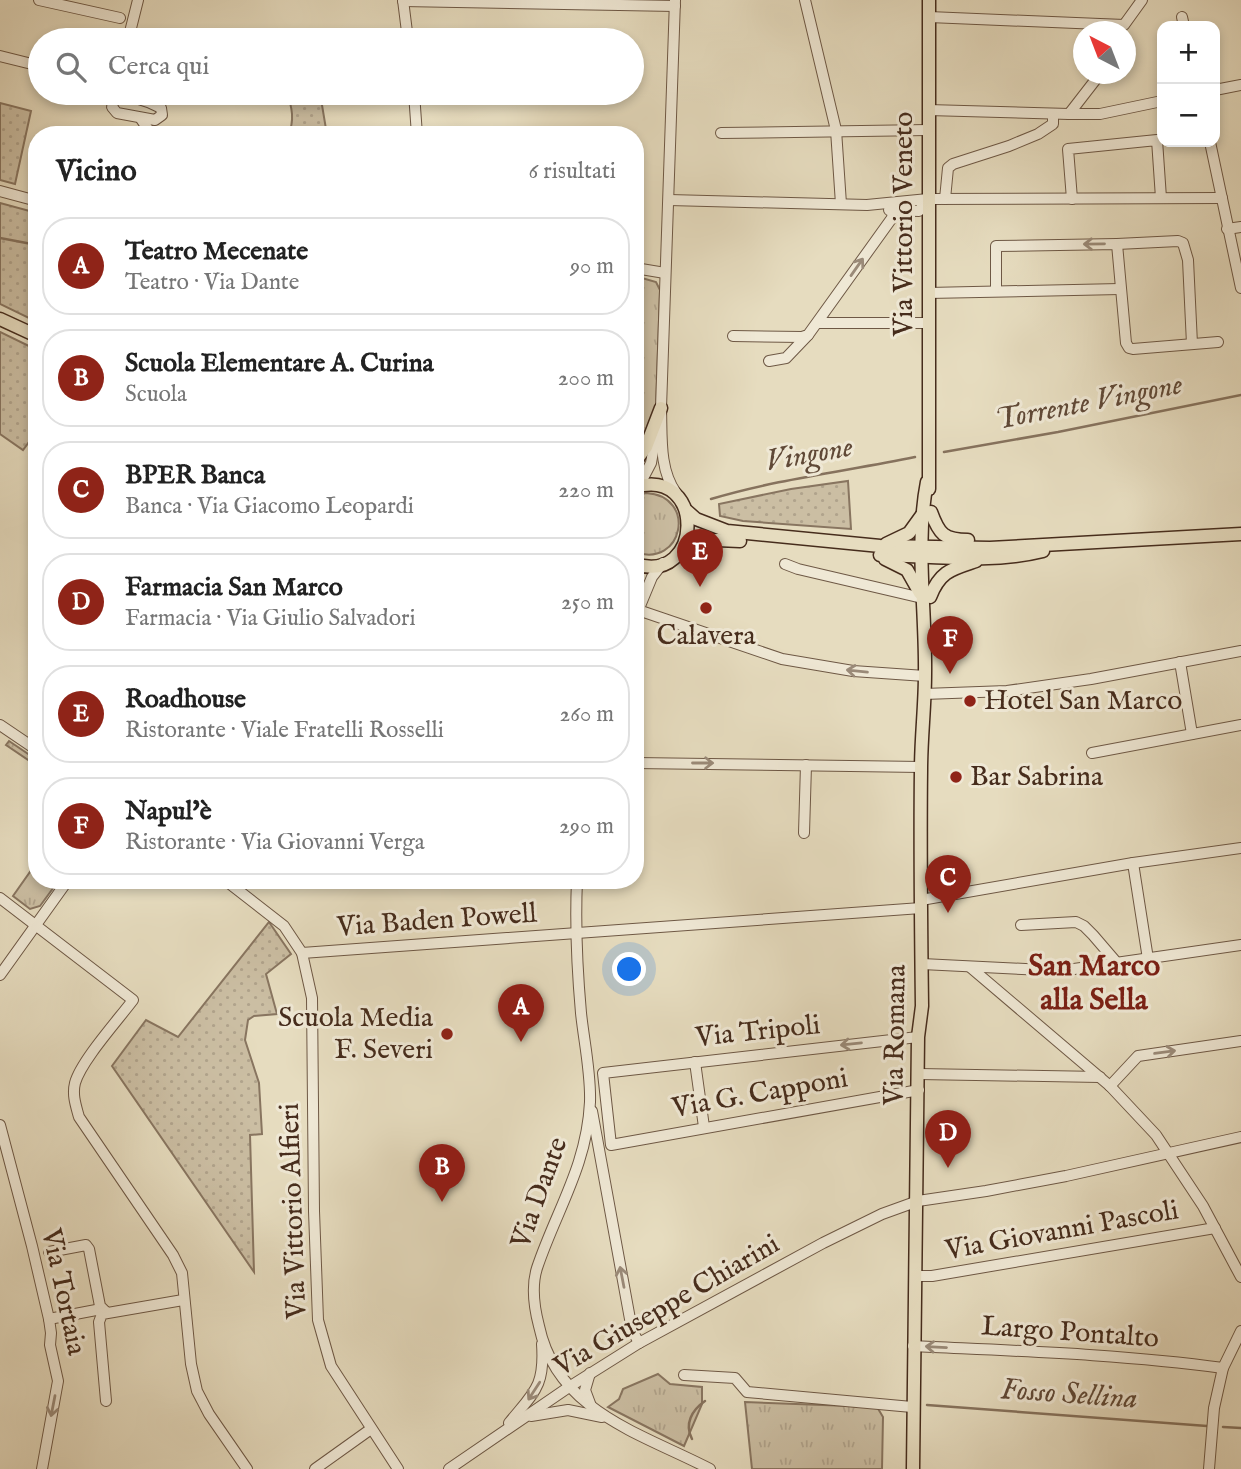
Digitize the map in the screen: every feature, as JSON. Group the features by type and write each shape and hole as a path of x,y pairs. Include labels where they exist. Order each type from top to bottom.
{"main road":[{"name":"Via Vittorio Veneto","path":"927,467 929,0"},
{"path":"0,319 28,332"},
{"path":"644,450 661,408"},
{"name":"Via Romana","path":"911,1469 918,1201 918,1037 922,1006 921,767 925,676 927,467"},
{"path":"644,487 663,487 695,519 727,531 879,551 907,570 926,598 944,574 989,557"},
{"path":"680,551 689,532 684,506"},
{"path":"879,551 914,529 927,512 941,532 954,540 998,540 1048,545"},
{"path":"927,552 1241,534"},
{"path":"644,565 663,563 680,551 706,542 729,540 989,557 1027,555 1074,544"}],"street":[{"path":"39,0 120,18"},
{"path":"131,28 138,0"},
{"path":"406,28 403,0 675,3 661,408 664,464 669,484 684,506"},
{"path":"805,0 836,130 841,204"},
{"path":"1128,21 1142,0"},
{"path":"929,17 1073,25"},
{"path":"0,56 28,63"},
{"path":"1069,114 1092,84"},
{"path":"1220,89 1241,85"},
{"path":"928,110 1100,114 1157,102"},
{"path":"112,105 114,110 141,119 159,118"},
{"path":"156,105 163,111 157,126"},
{"path":"415,105 416,126"},
{"path":"945,199 948,168 953,164 1038,134 1053,124 1053,114"},
{"path":"141,119 147,126"},
{"path":"721,133 928,130"},
{"path":"1072,199 1068,149 1157,140 1161,198"},
{"path":"1211,147 1241,288"},
{"path":"0,191 28,199"},
{"path":"669,200 867,205 928,199 1222,198"},
{"path":"867,205 893,211 919,211 928,199"},
{"path":"769,361 786,358 818,323 892,218 893,211"},
{"path":"1227,229 1241,227"},
{"path":"996,291 996,246 1178,241 1183,243 1188,260 1192,344"},
{"path":"1118,244 1120,289 1126,343 1129,348 1218,342"},
{"path":"644,270 665,273"},
{"path":"928,293 1120,289"},
{"path":"818,323 928,323"},
{"path":"733,336 808,335"},
{"path":"644,475 651,463 661,408"},
{"path":"644,597 652,577 663,563"},
{"path":"785,564 926,598"},
{"path":"644,616 782,659 853,671 925,676"},
{"path":"924,694 1007,691 1091,679 1241,651"},
{"path":"1180,662 1192,734"},
{"path":"0,725 28,744"},
{"path":"1092,753 1241,725"},
{"path":"644,763 921,767"},
{"path":"804,833 806,765"},
{"name":"Via Baden Powell","path":"302,953 575,935 921,904 1133,863 1241,848"},
{"path":"1133,863 1148,959"},
{"path":"0,975 62,889"},
{"name":"Via Vittorio Alfieri","path":"237,889 284,926 302,953 312,998 314,1230 318,1320 331,1366 398,1469"},
{"name":"Via Dante","path":"578,889 575,935 590,1101 584,1145 573,1183 537,1269 533,1290 542,1340 569,1387 607,1418"},
{"path":"0,898 133,1000 82,1068 75,1083 74,1100 79,1117 173,1255 182,1273 183,1300 197,1391 209,1414 247,1469"},
{"path":"1021,925 1076,922 1084,926 1117,963"},
{"path":"922,964 1074,969 1241,945"},
{"path":"970,967 1110,1086 1156,1135 1203,1206 1241,1277"},
{"name":"Via Tripoli","path":"611,1146 603,1073 918,1037"},
{"path":"1110,1086 1138,1056 1241,1041"},
{"path":"695,1062 704,1127"},
{"path":"919,1074 1100,1077"},
{"name":"Via G. Capponi","path":"611,1146 919,1090"},
{"path":"590,1101 632,1330 639,1343"},
{"name":"Via Tortaia","path":"0,1125 49,1320 50,1345 58,1381 42,1469"},
{"name":"Via Giuseppe Chiarini","path":"449,1469 639,1343 882,1214 918,1201 986,1191 1241,1137"},
{"name":"Via Giovanni Pascoli","path":"916,1276 932,1276 1215,1228"},
{"path":"49,1252 86,1245 100,1306 106,1312"},
{"path":"49,1320 96,1310 106,1312 183,1300"},
{"path":"106,1312 102,1314 99,1322 106,1401"},
{"path":"1209,1469 1214,1408 1223,1368 1240,1338 1241,1331"},
{"path":"502,1432 541,1380 544,1369 542,1340"},
{"name":"Largo Pontalto","path":"913,1346 1192,1363 1223,1368"},
{"path":"591,1373 585,1390 591,1406"},
{"path":"684,1375 735,1378 747,1392 829,1402 912,1407"},
{"path":"524,1417 568,1410 607,1418 710,1469"},
{"path":"314,1469 371,1429"}],"green space":[{"path":"0,103 31,111 15,184 0,180"},
{"path":"290,105 322,105 326,126 291,126"},
{"path":"0,203 28,211 28,318 0,304"},
{"path":"644,279 656,282 660,290 656,407 646,438"},
{"path":"0,332 28,346 28,443 23,450 0,434"},
{"path":"848,481 851,529 743,521 720,516 719,504 791,489"},
{"path":"644,494 662,497 673,506 678,517 678,530 673,542 664,550 651,554 644,553"},
{"path":"9,741 28,754 28,760 6,745"},
{"path":"28,875 28,889 52,889 40,906 30,909 13,896"},
{"path":"269,922 291,954 266,974 277,1014 254,1016 248,1020 245,1040 259,1083 262,1134 250,1135 254,1272 112,1066 146,1020 178,1037"},
{"path":"658,1374 670,1384 702,1387 702,1404 684,1446 608,1407 619,1399 623,1389"},
{"path":"745,1402 877,1407 883,1417 882,1469 752,1469"}],"waterway":[{"name":"Vingone","path":"0,238 28,243"},
{"name":"Torrente Vingone","path":"944,452 1241,395"},
{"name":"Vingone","path":"711,499 787,481 915,457"},
{"name":"Fosso Sellina","path":"692,1439 689,1423 696,1409 705,1401"},
{"name":"Fosso Sellina","path":"927,1405 1207,1426"},
{"name":"Fosso Sellina","path":"1223,1427 1241,1428"}],"place":[{"name":"Roadhouse","path":"700,587"},
{"name":"Calavera","path":"706,608"},
{"name":"Napul'è","path":"950,674"},
{"name":"Hotel San Marco","path":"970,701"},
{"name":"Bar Sabrina","path":"956,777"},
{"name":"BPER Banca","path":"948,913"},
{"name":"Scuola Media F. Severi","path":"447,1034"},
{"name":"Teatro Mecenate","path":"521,1042"},
{"name":"Farmacia San Marco","path":"948,1168"},
{"name":"Scuola Elementare A. Curina","path":"442,1202"}],"district":[{"name":"San Marco alla Sella","path":"1094,984"}]}
